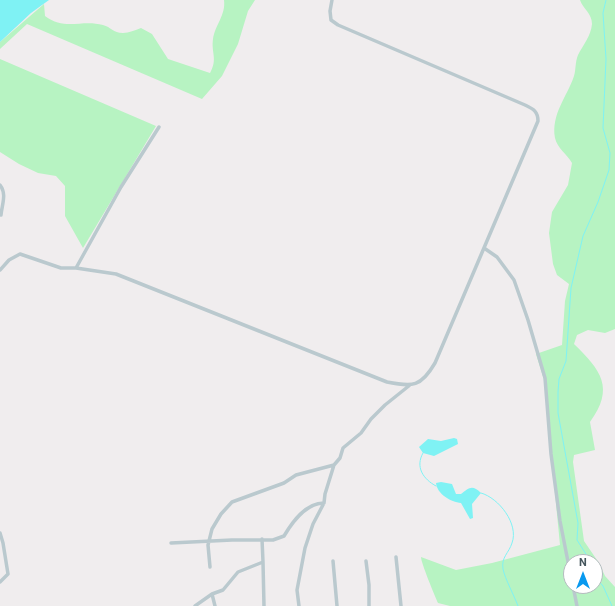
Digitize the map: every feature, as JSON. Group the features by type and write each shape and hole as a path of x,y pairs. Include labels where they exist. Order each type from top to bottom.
{"street":[{"path":"299,606 297,590 305,548 324,503 325,494 334,465 340,458 343,448 360,433 385,405 410,385 423,381 436,363 538,121 537,112 525,105 338,25 331,20 330,11 332,0"},
{"path":"76,268 121,187 159,127"},
{"path":"0,185 4,190 1,215"},
{"path":"484,248 497,257 514,280 546,378 551,454 560,521 566,554"},
{"path":"0,270 9,260 20,254 61,268 76,268 116,274 387,382 410,385"},
{"path":"210,567 208,546 212,529 221,514 232,502 284,483 296,475 334,465"},
{"path":"171,543 262,539 273,540 284,536 289,528 310,505 324,503"},
{"path":"0,533 4,543 8,574 0,582"},
{"path":"262,539 264,606"},
{"path":"396,557 401,606"},
{"path":"333,561 337,606"},
{"path":"366,561 369,585 369,606"},
{"path":"195,606 212,594 223,590 238,572 263,562"},
{"path":"212,594 215,606"},
{"path":"575,594 578,606"}],"green space":[{"path":"224,0 255,0 248,11 238,44 222,76 202,99 27,24 0,49 0,42 44,4 45,16 60,23 95,24 106,26 117,32 123,33 141,28 152,34 168,59 210,73 214,64 213,39 222,15"},
{"path":"580,0 615,0 615,329 605,333 588,330 577,335 574,344 598,371 602,380 603,389 602,399 598,410 590,422 595,450 574,455 573,462 584,541 593,554 563,554 563,594 603,594 603,572 615,587 615,606 450,606 438,603 421,557 456,570 492,563 560,545 544,380 536,354 562,345 565,301 569,284 557,275 553,264 549,233 552,212 568,185 572,163 556,142 554,129 557,113 574,76 576,60 591,28 592,20"},
{"path":"0,59 156,126 83,248 65,216 65,186 56,176 38,173 19,164 0,152"}],"water":[{"path":"0,0 49,0 31,13 0,42"},
{"path":"454,438 457,439 458,444 434,456 423,453 419,447 428,439 441,441"},
{"path":"441,482 452,484 456,494 461,494 471,488 478,490 481,493 472,504 473,518 470,519 461,503 445,497 439,491 436,483"}],"waterway":[{"path":"586,554 577,540 578,523 558,413 558,392 559,379 566,361 571,288 583,236 598,202 609,170 610,153 603,128 606,59 603,13 606,0"},
{"path":"423,453 420,468 427,480 436,486"},
{"path":"481,493 488,496 501,506 513,528 512,543 504,558 503,569 518,606"},
{"path":"603,586 612,606"}]}
